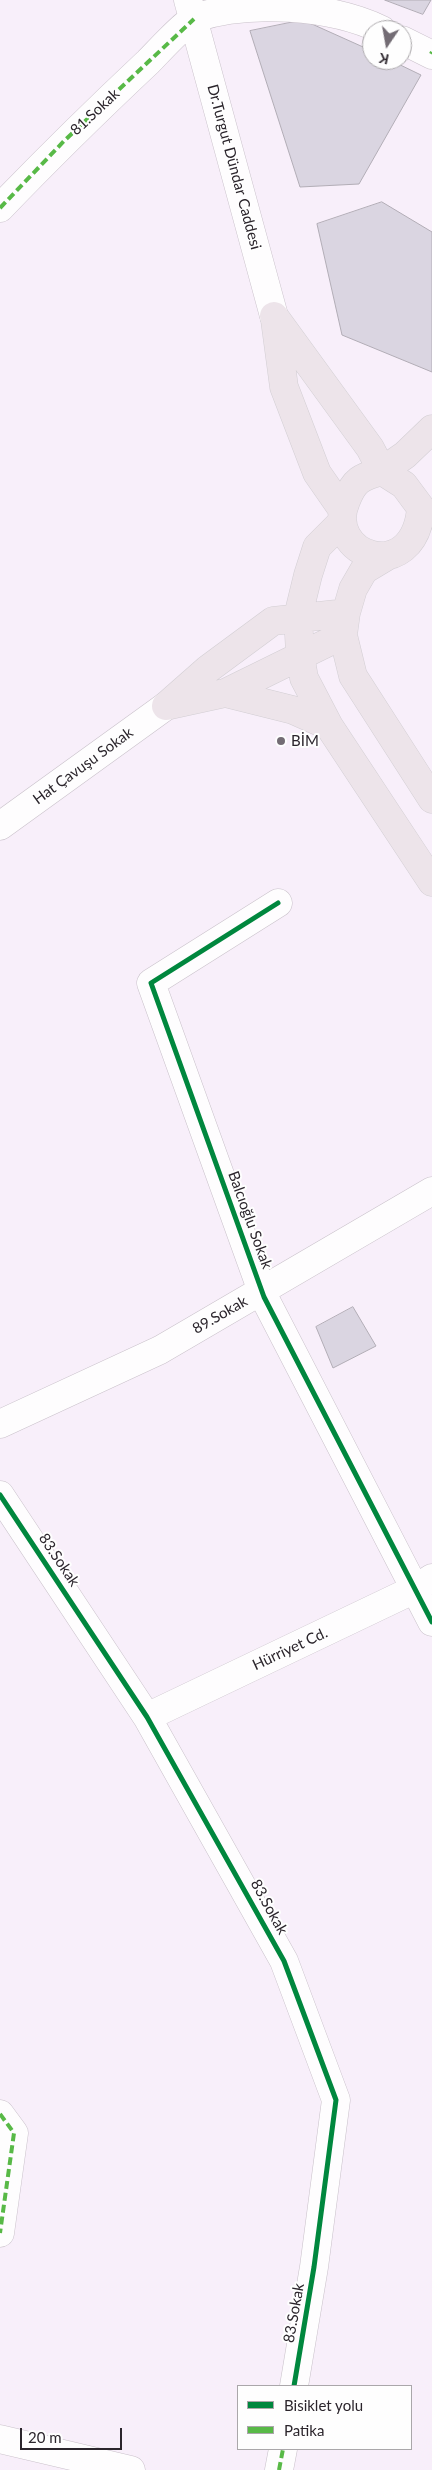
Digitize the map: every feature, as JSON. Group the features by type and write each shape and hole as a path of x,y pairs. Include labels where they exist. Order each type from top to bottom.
{"main road":[{"path":"274,316 370,448 382,471 404,485 426,512 411,542 402,550 364,570 353,589 344,624 353,676 432,798"},
{"path":"274,316 284,387 317,473 342,515 346,534 354,545 365,552 377,556 390,555"},
{"path":"432,429 404,455 382,471 365,476 351,486 342,515 317,547 308,574 298,616 300,654 304,678 329,726 432,882"},
{"path":"166,706 208,670 273,620 298,616 344,624"},
{"path":"166,706 225,693 271,671 344,624"},
{"path":"225,693 294,710 329,726"}],"street":[{"path":"191,9 289,5 317,8 362,20"},
{"name":"81.Sokak","path":"0,208 191,9"},
{"name":"Dr.Turgut Dündar Caddesi","path":"191,9 274,316"},
{"path":"412,45 432,54"},
{"name":"Hat Çavuşu Sokak","path":"0,826 166,706"},
{"name":"Balcıoğlu Sokak","path":"278,903 151,983 262,1290 424,1583 432,1622"},
{"name":"89.Sokak","path":"0,1424 160,1350 432,1191"},
{"name":"83.Sokak","path":"0,1495 147,1717 284,1961 336,2100 314,2267 294,2385"},
{"name":"Hürriyet Cd.","path":"147,1717 424,1583"},
{"path":"0,2114 14,2133 0,2233"},
{"path":"0,2438 131,2470"},
{"path":"279,2470 283,2450"}],"building":[{"path":"385,0 431,0 423,14"},
{"path":"303,20 362,47 362,70 411,70 421,75 359,184 300,187 250,31"},
{"path":"382,202 432,232 432,372 342,335 317,224"},
{"path":"353,1307 376,1346 333,1368 316,1327"}],"marked path":[{"path":"0,208 64,141 194,19"},
{"path":"0,2114 14,2133 0,2233"},
{"path":"279,2470 283,2450"}],"cycle path":[{"path":"278,903 151,983 264,1297 432,1622"},
{"path":"0,1495 147,1717 284,1961 336,2100 314,2267 294,2385"}],"place":[{"name":"BİM","path":"281,741"}]}
